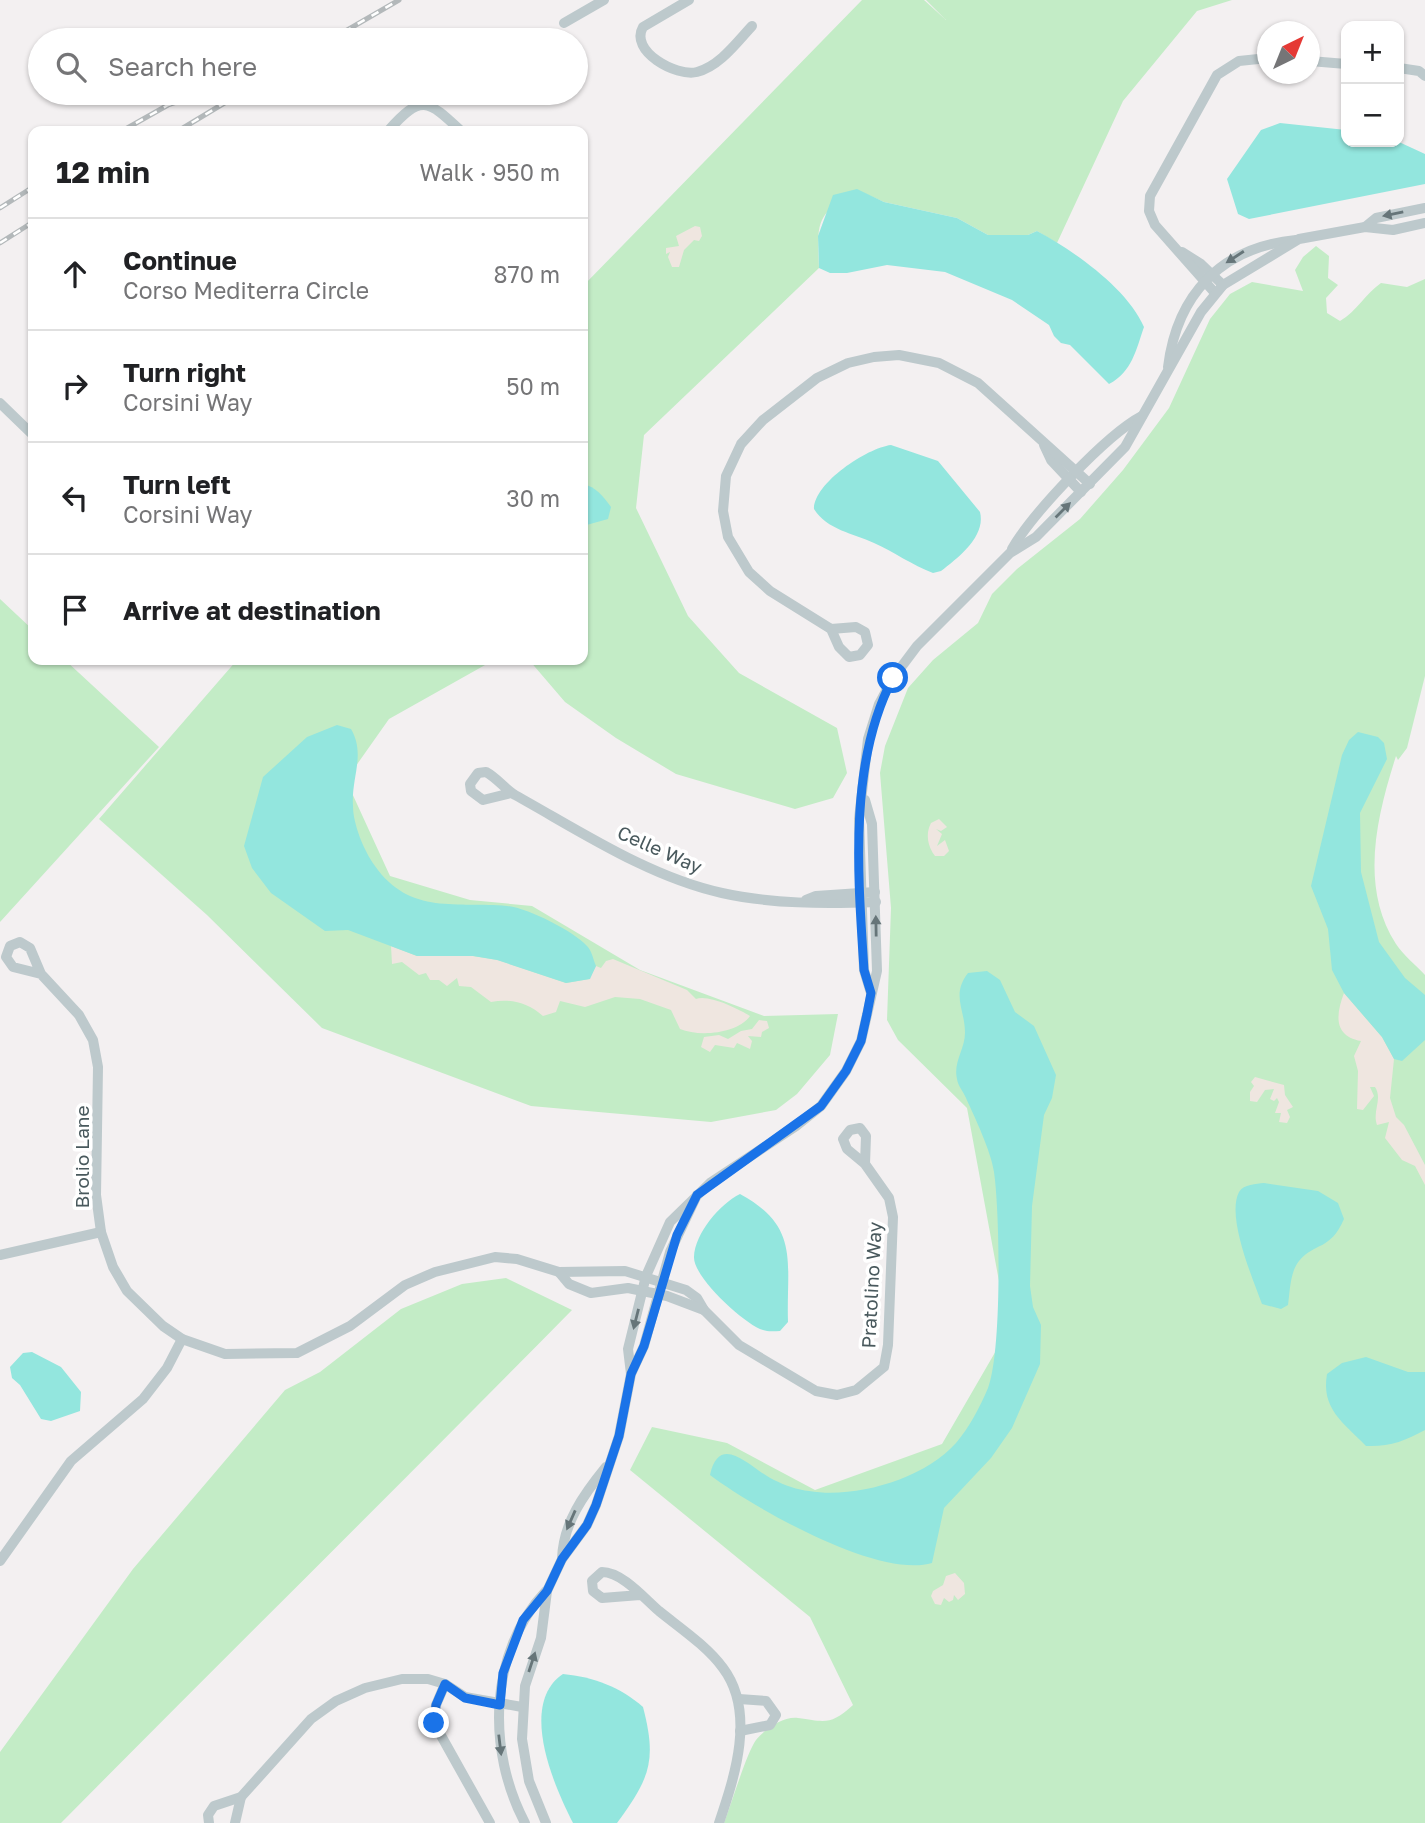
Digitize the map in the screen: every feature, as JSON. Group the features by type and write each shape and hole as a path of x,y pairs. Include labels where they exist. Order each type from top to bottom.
{"street":[{"path":"564,23 604,0"},
{"path":"689,0 643,27 640,33 640,40 649,54 677,70 692,73 707,69 752,26"},
{"path":"1219,289 1189,266 1182,252 1152,218 1149,204 1153,188 1217,75 1239,61 1257,59"},
{"path":"1320,62 1341,64"},
{"path":"1404,69 1423,72"},
{"path":"392,126 406,111 421,105"},
{"path":"427,105 436,108 456,126"},
{"path":"1365,227 1376,218 1425,208"},
{"path":"1167,371 1170,344 1178,320 1209,279 1231,259 1255,246 1365,227 1394,230 1425,223"},
{"path":"871,993 864,970 859,819 868,739 879,704 893,678 917,646 1010,553 1036,537 1125,447 1167,371 1219,289 1299,239"},
{"path":"831,629 758,582 741,562 728,537 723,511 726,476 741,444 763,420 817,378 861,359 899,355 939,363 966,375 994,397 1043,445 1051,460 1090,484"},
{"path":"0,403 28,430"},
{"path":"1010,553 1025,527 1074,476 1115,435 1143,416"},
{"path":"1074,476 1082,492"},
{"name":"Celle Way","path":"511,793 674,878 720,893 767,900 806,900 816,896 876,897"},
{"path":"631,1374 628,1349 646,1276 670,1222 697,1195 821,1106 846,1071 861,1041 877,971 872,824 863,796"},
{"name":"Brolio Lane","path":"41,974 79,1015 93,1040 98,1067 96,1195 101,1232 113,1267 127,1291 163,1326 182,1339 225,1354 297,1353 349,1326 405,1285 435,1272 495,1257 517,1259 559,1272 611,1269 662,1281"},
{"name":"Pratolino Way","path":"662,1281 692,1294 739,1345 817,1391 837,1395 856,1390 884,1367 888,1345 893,1217 890,1198 865,1164"},
{"path":"525,1823 503,1769 499,1736 503,1673 523,1620 547,1591 562,1559 587,1525 619,1436 631,1374 644,1346 673,1244 697,1195"},
{"path":"0,1255 101,1232"},
{"name":"Brolio Lane","path":"559,1272 569,1284 591,1293 619,1288 658,1294"},
{"name":"Pratolino Way","path":"658,1294 704,1310"},
{"path":"0,1561 71,1461 143,1399 167,1368 182,1339"},
{"path":"562,1559 563,1539 576,1509 607,1466"},
{"path":"640,1595 602,1598 593,1591 592,1581 602,1572 612,1572 640,1595 722,1666 739,1699 740,1731 719,1823"},
{"path":"546,1823 529,1781 522,1739 522,1707 525,1686 541,1638 547,1591"},
{"path":"235,1823 241,1797 311,1719 336,1701 365,1688 402,1679 428,1679 445,1684 465,1698 522,1707"},
{"path":"445,1684 436,1705 434,1723 490,1823"},
{"path":"739,1699 766,1701 776,1715 770,1726 740,1731"},
{"path":"209,1823 208,1815 214,1805 241,1797"}],"green space":[{"path":"862,0 924,0 946,20 926,0 1232,0 1197,11 1123,101 1057,243 1037,231 1028,235 988,235 957,218 884,202 857,190 833,206 822,220 818,239 819,268 644,435 636,508 688,616 739,673 837,728 847,773 833,798 795,809 676,774 616,738 565,702 533,665 588,665 588,281"},
{"path":"1316,246 1329,256 1328,278 1338,285 1326,298 1327,313 1340,321 1381,283 1407,287 1425,279 1425,676 1407,748 1398,760 1396,756 1383,803 1375,851 1375,875 1385,922 1396,944 1425,975 1425,1823 724,1823 748,1756 760,1736 775,1724 787,1719 828,1721 853,1705 810,1617 630,1470 652,1427 727,1443 815,1490 942,1444 1008,1330 967,1108 898,1040 887,1020 891,908 880,773 885,746 908,688 933,660 978,623 992,594 1017,569 1080,519 1123,470 1169,408 1210,319 1230,294 1252,282 1303,291 1295,270 1303,257"},
{"path":"0,599 28,625 28,665 70,665 159,747 0,922"},
{"path":"233,665 485,665 389,719 346,780 390,876 470,900 532,906 640,970 764,1016 838,1014 830,1055 797,1094 776,1110 711,1122 531,1106 322,1028 207,915 99,819"},
{"path":"506,1278 572,1310 61,1823 0,1823 0,1752 133,1569 285,1390 320,1372 401,1309 462,1284"}],"sand":[{"path":"695,226 700,227 702,236 699,241 694,240 684,250 679,267 672,267 668,257 670,252 666,254 666,248 679,246 676,236"},
{"path":"939,819 947,827 941,831 936,829 942,834 937,846 945,840 949,851 944,856 935,856 928,840 931,823"},
{"path":"391,946 417,956 473,956 498,960 566,983 589,979 596,966 601,968 606,961 613,959 687,990 696,999 715,1000 750,1016 736,1027 727,1030 697,1033 680,1029 671,1010 640,999 615,997 585,1007 560,1001 556,1012 543,1016 519,1003 491,1002 471,987 459,986 457,978 447,986 439,980 430,980 426,973 419,975 402,962 392,964"},
{"path":"1344,993 1382,1037 1394,1059 1390,1098 1396,1117 1404,1125 1425,1165 1425,1185 1415,1166 1402,1160 1385,1138 1389,1122 1377,1125 1378,1096 1375,1087 1370,1087 1374,1096 1363,1110 1357,1109 1358,1071 1354,1056 1361,1041 1345,1034 1341,1029 1338,1016"},
{"path":"759,1020 767,1021 769,1028 762,1032 761,1037 748,1036 752,1041 750,1049 737,1043 734,1048 715,1045 710,1052 701,1047 704,1037 719,1035 728,1039 741,1031 752,1029"},
{"path":"1255,1077 1284,1085 1285,1095 1293,1107 1287,1110 1290,1117 1287,1123 1279,1122 1281,1113 1275,1113 1279,1102 1277,1098 1274,1101 1270,1099 1274,1089 1265,1090 1257,1102 1250,1101 1250,1092 1254,1086 1251,1082"},
{"path":"955,1573 964,1583 965,1594 958,1600 954,1595 949,1602 944,1598 941,1605 935,1604 931,1596 933,1591 943,1585 946,1576"}],"water":[{"path":"1280,123 1341,129 1341,147 1404,147 1404,144 1425,154 1425,184 1249,219 1238,214 1227,179 1261,130"},
{"path":"857,189 884,202 957,218 988,235 1028,235 1037,231 1067,249 1098,272 1125,298 1144,327 1128,367 1109,384 1070,345 1061,343 1049,325 1012,300 945,272 887,265 847,273 830,273 819,268 818,236 833,195"},
{"path":"891,445 938,461 980,512 981,521 975,538 963,553 941,571 933,573 874,543 841,530 826,522 814,509 816,499 823,488 844,468 869,453"},
{"path":"588,485 611,507 608,519 588,525"},
{"path":"337,725 351,729 357,748 353,813 357,829 371,860 389,882 404,893 419,899 436,903 507,906 550,921 589,948 596,966 590,979 566,983 497,960 473,956 417,956 348,930 325,931 271,893 252,868 244,846 263,777 307,737"},
{"path":"1358,732 1378,737 1384,743 1387,759 1360,813 1361,872 1379,942 1405,978 1425,995 1425,1040 1402,1061 1394,1059 1382,1037 1344,993 1332,970 1328,929 1311,886 1342,755 1349,740"},
{"path":"987,971 1000,980 1015,1012 1034,1026 1056,1075 1052,1098 1044,1115 1032,1206 1030,1286 1033,1307 1041,1325 1040,1364 1012,1428 991,1458 944,1508 932,1563 909,1565 881,1561 850,1551 785,1522 710,1475 721,1455 729,1454 774,1480 800,1490 827,1493 867,1489 888,1484 926,1467 956,1443 974,1417 988,1388 993,1370 998,1315 998,1218 992,1164 978,1125 958,1084 956,1073 965,1033 960,988 968,973"},
{"path":"1264,1183 1318,1191 1338,1203 1344,1219 1328,1241 1305,1255 1296,1265 1288,1305 1281,1309 1262,1304 1238,1232 1236,1203 1239,1192 1244,1187"},
{"path":"740,1194 773,1220 786,1248 788,1322 780,1331 763,1330 744,1319 711,1288 696,1266 695,1248 704,1229 717,1212"},
{"path":"32,1352 61,1367 81,1392 80,1411 51,1421 41,1419 20,1385 12,1378 10,1367 23,1353"},
{"path":"1366,1357 1408,1372 1425,1372 1425,1430 1397,1442 1366,1446 1342,1422 1327,1397 1327,1374 1342,1363"},
{"path":"563,1674 606,1684 643,1707 649,1742 648,1768 637,1793 617,1823 573,1823 557,1788 544,1746 541,1725 543,1705 550,1687"}],"railway":[{"path":"351,28 399,0"},
{"path":"131,126 168,105"},
{"path":"186,126 221,105"},
{"path":"0,208 28,190"},
{"path":"0,243 28,225"}],"route":[{"path":"434,1723 436,1705 445,1684 465,1698 500,1705 503,1673 523,1620 547,1591 562,1559 587,1525 596,1505 619,1436 631,1374 644,1346 670,1252 697,1195 710,1183 796,1126 821,1106 846,1071 861,1041 871,993 864,970 859,819 868,739 879,704 893,678"}]}
